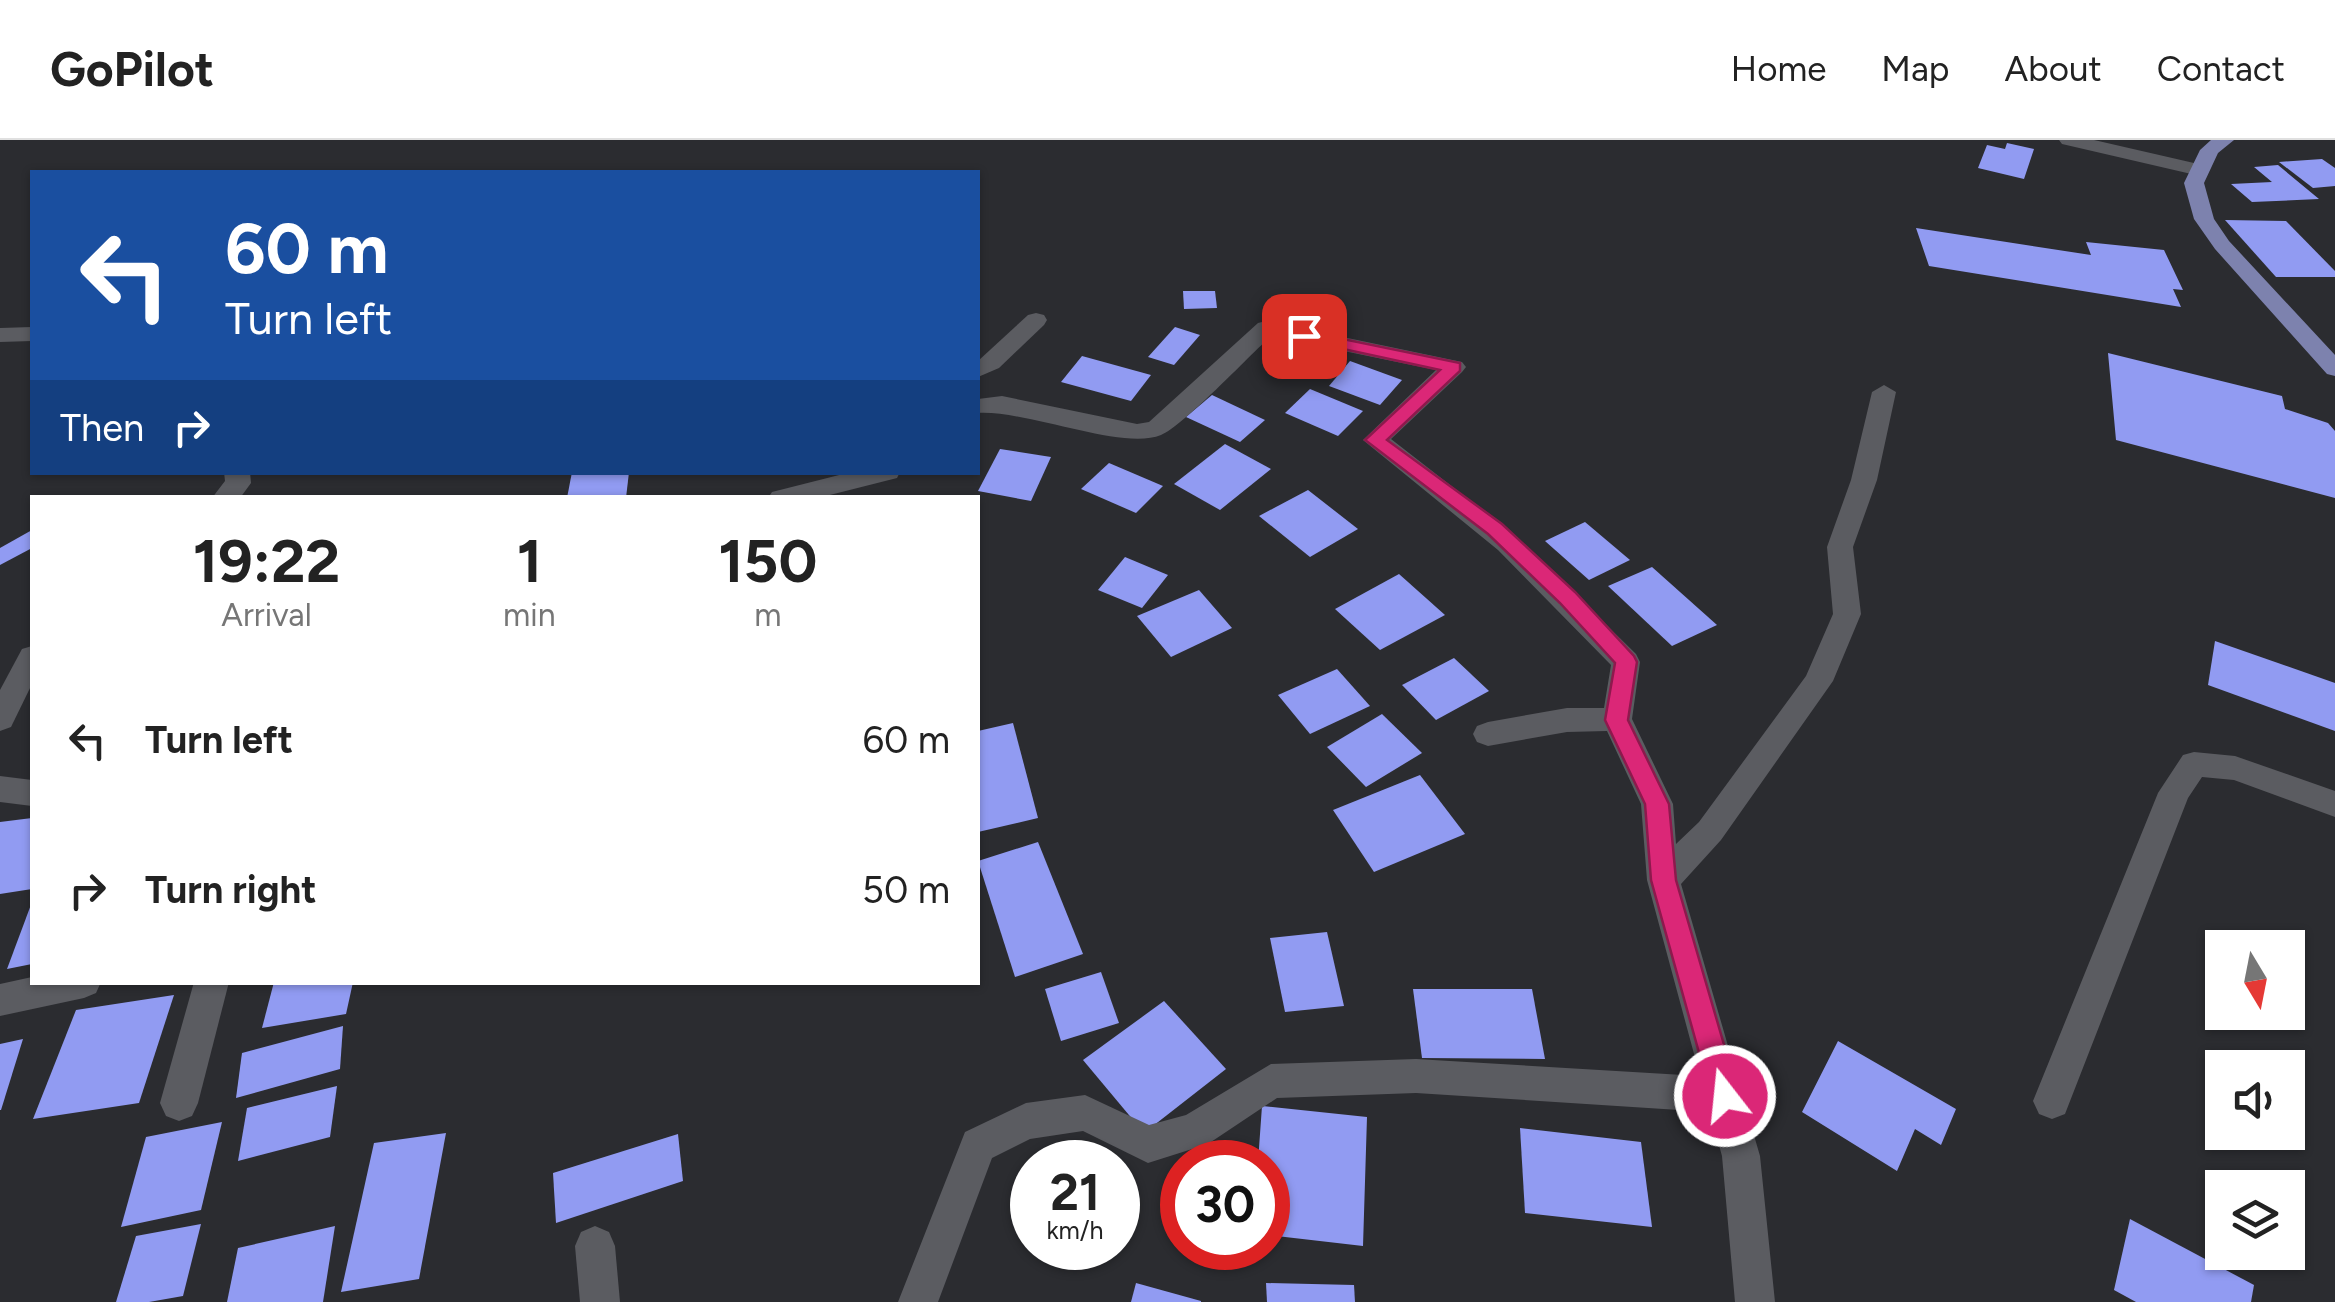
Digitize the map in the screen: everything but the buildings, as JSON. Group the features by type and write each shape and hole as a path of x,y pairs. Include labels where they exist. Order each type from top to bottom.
{"main road":[{"path":"2224,140 2210,150 2194,182 2204,219 2335,369"}],"street":[{"path":"2070,140 2200,170"},
{"path":"980,369 1036,320"},
{"path":"980,406 1002,404 1138,432 1156,429 1266,328 1454,367 1375,440 1495,529 1568,597 1626,662 1617,720 1657,804 1663,880 1741,1156 1755,1302"},
{"path":"0,335 30,334"},
{"path":"1663,880 1710,831 1818,681 1846,614 1840,547 1864,480 1884,392"},
{"path":"794,495 876,475"},
{"path":"0,719 30,661"},
{"path":"1488,734 1567,720 1617,720"},
{"path":"2052,1100 2174,793 2194,764 2235,768 2335,804"},
{"path":"0,789 30,793"},
{"path":"0,1000 70,985"},
{"path":"179,1103 211,985"},
{"path":"918,1302 978,1145 1026,1121 1085,1113 1148,1144 1195,1131 1271,1080 1416,1076 1725,1096"},
{"path":"595,1246 600,1302"}],"route":[{"path":"1304,336 1454,367 1375,440 1495,529 1568,597 1626,662 1617,720 1657,804 1663,880 1725,1096"}]}
